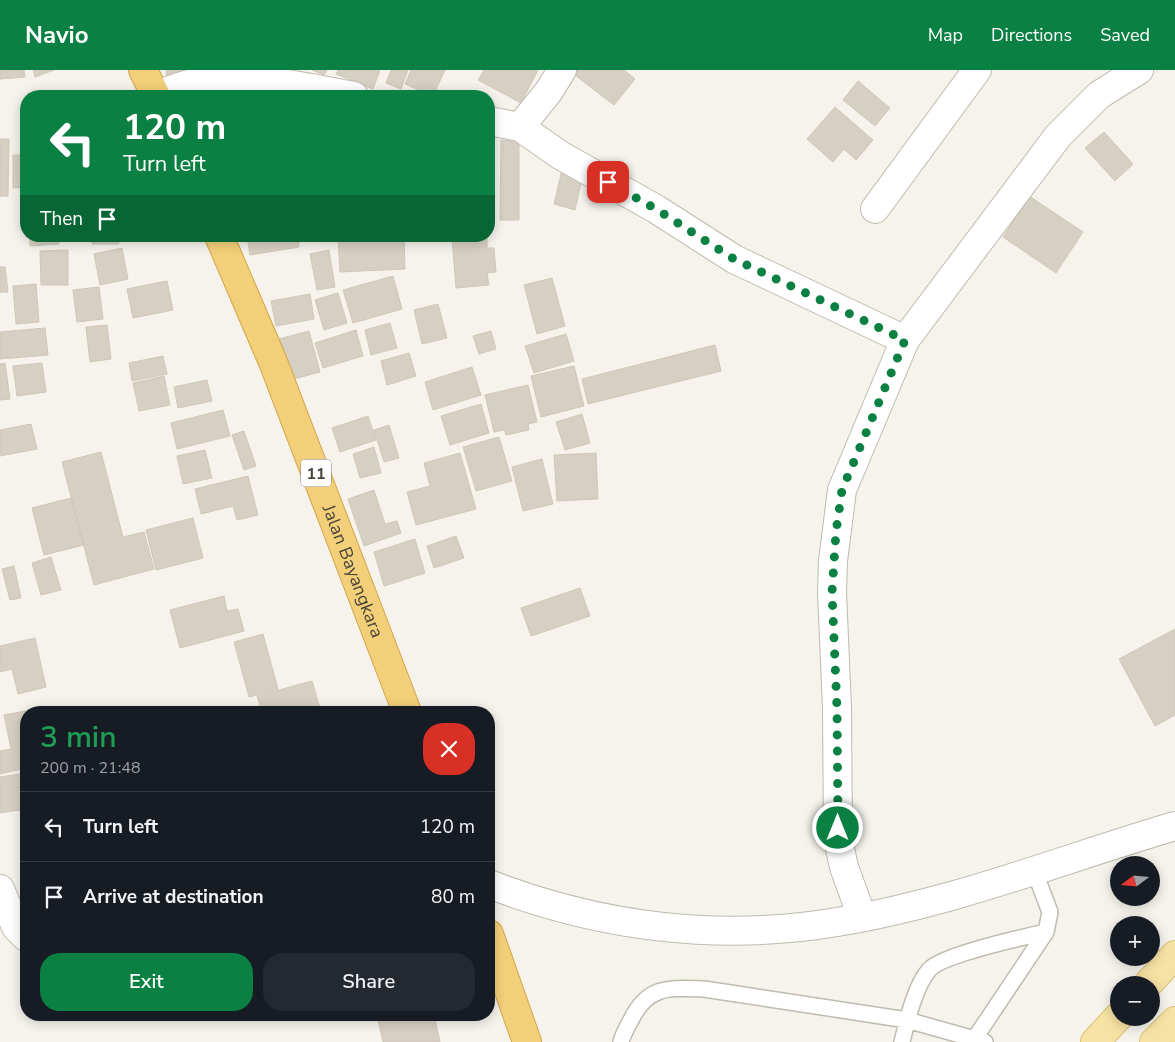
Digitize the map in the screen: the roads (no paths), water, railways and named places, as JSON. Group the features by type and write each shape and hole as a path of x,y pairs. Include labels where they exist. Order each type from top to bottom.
{"highway":[{"path":"143,70 153,90"},
{"name":"Jalan Bayangkara","path":"222,242 273,362 405,706"},
{"path":"495,951 527,1042"}],"main road":[{"path":"1155,976 1175,955"},
{"path":"1154,1042 1175,1021"},
{"path":"1095,1042 1110,1026"}],"street":[{"path":"520,127 550,91 562,70"},
{"path":"875,209 977,70"},
{"path":"862,917 842,859 838,840 837,708 832,636 833,561 842,490 905,340 1058,136 1099,95 1139,70"},
{"path":"173,90 193,83 231,80 275,82 320,90"},
{"path":"495,122 520,127 560,155 656,209 734,259 905,340"},
{"path":"495,886 577,913 634,924 666,928 777,929 903,909 1175,826"},
{"path":"0,889 16,927 20,931"}],"lane":[{"path":"621,1042 639,1003 657,992 670,988 704,989 907,1020 980,1040 1046,932 1050,912 1034,870"},
{"path":"902,1042 907,1020 923,979 930,968 953,958 1046,932"}]}
